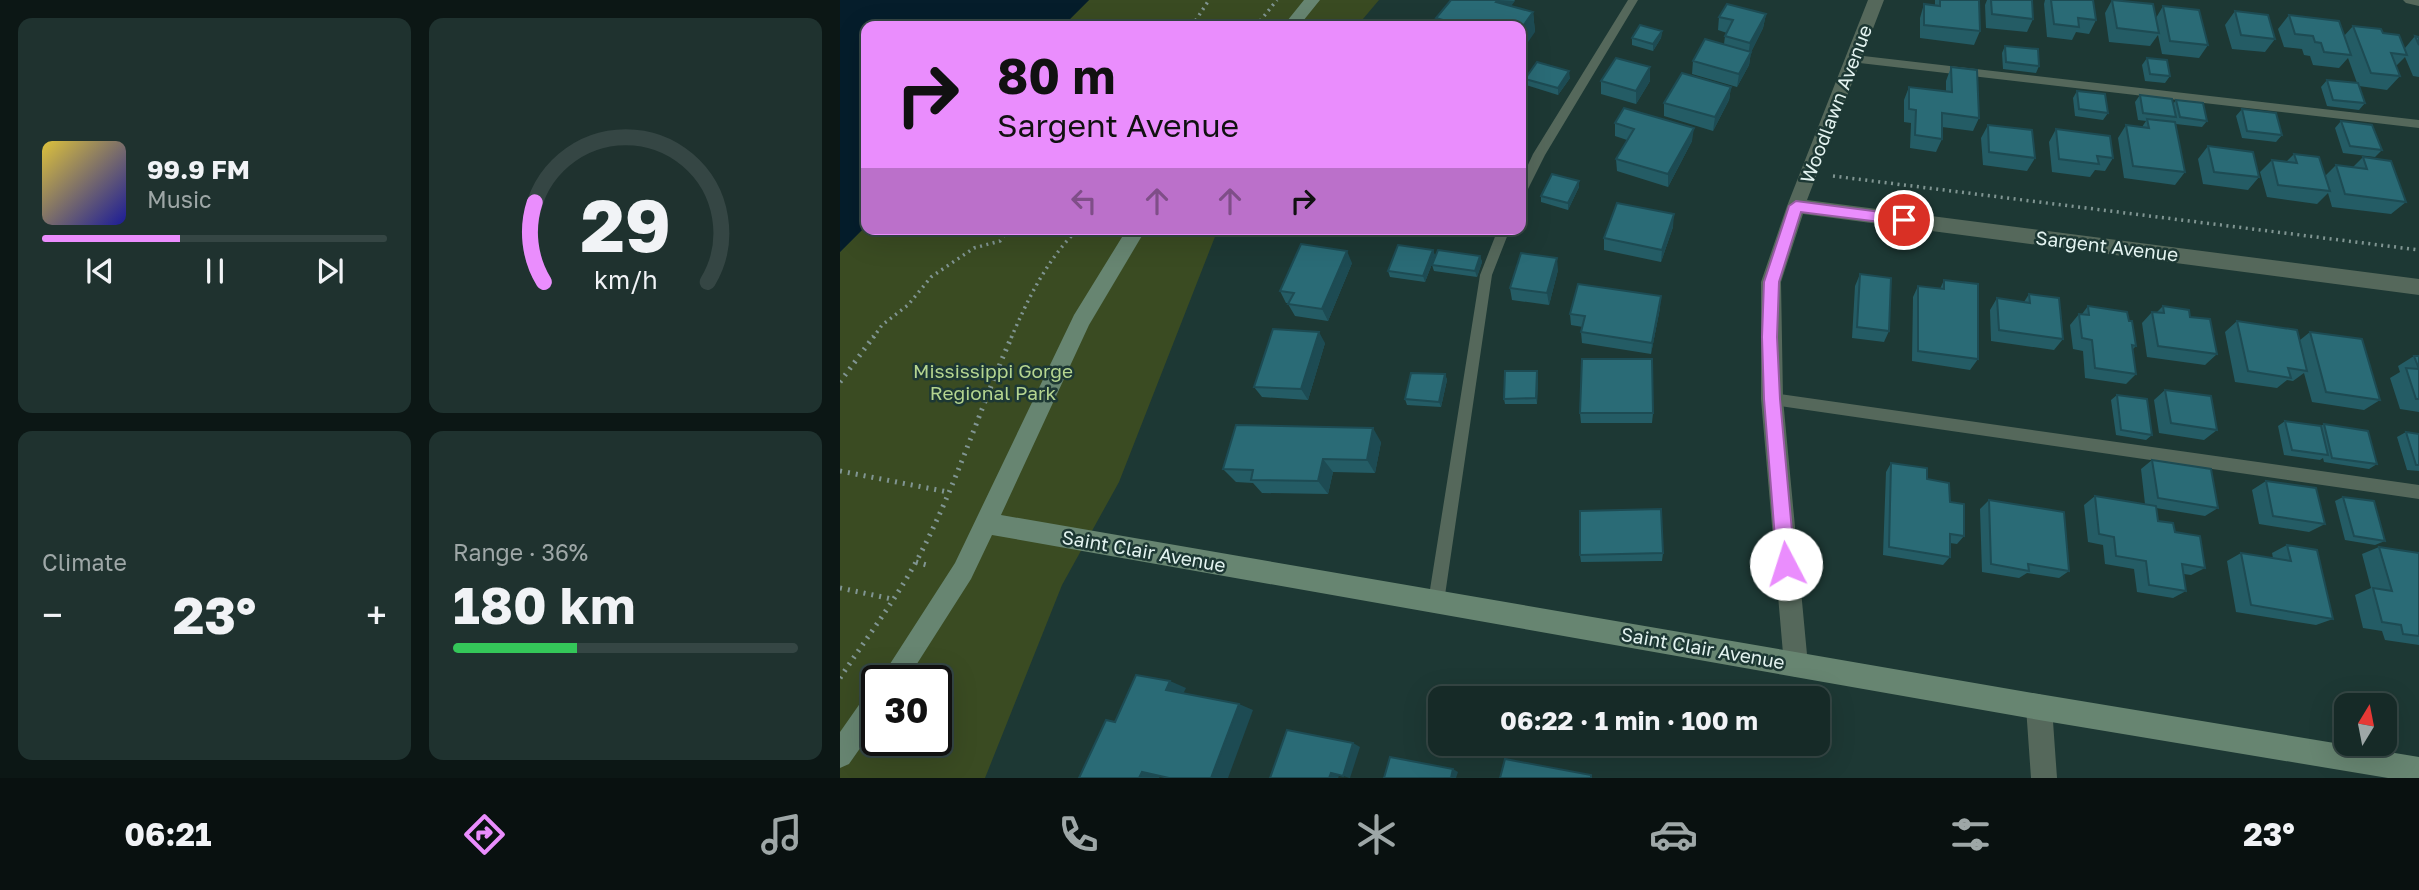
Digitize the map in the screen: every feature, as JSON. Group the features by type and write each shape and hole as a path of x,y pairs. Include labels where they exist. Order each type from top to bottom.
{"street":[{"path":"1295,21 1312,0"},
{"name":"Woodlawn Avenue","path":"1796,665 1772,399 1771,282 1796,206 1876,0"},
{"path":"2411,0 2419,1"},
{"name":"Sargent Avenue","path":"1796,206 2419,287"},
{"path":"902,665 959,578 1081,321 1133,235"},
{"name":"Saint Clair Avenue","path":"987,523 2039,707 2419,770"},
{"path":"2039,707 2044,778"},
{"path":"840,755 861,724"}],"lane":[{"path":"1526,181 1539,154 1633,0"},
{"path":"1855,59 2419,124"},
{"path":"1436,602 1486,275 1502,235"},
{"path":"1772,399 2419,492"}],"path":[{"path":"1195,21 1209,0"},
{"path":"1260,21 1277,0"},
{"path":"1831,175 2419,250"},
{"path":"840,382 882,325 908,305 931,277 974,248 1000,241 1004,235"},
{"path":"840,678 916,562 983,412 996,372 1036,282 1072,235"},
{"path":"840,471 948,492"},
{"path":"916,562 930,566"},
{"path":"840,588 892,598"}],"green space":[{"path":"1089,0 1379,0 1361,21 1068,21"},
{"name":"Mississippi Gorge Regional Park","path":"861,231 861,235 1216,235 1119,482 1062,585 985,778 840,778 840,252"}],"water":[{"path":"840,0 1089,0 1068,21 861,21 861,231 840,252"}],"building":[{"path":"1451,0 1498,0 1496,2 1533,12 1526,22 1446,21 1436,18"},
{"path":"1940,0 1979,0 1980,31 1924,25 1924,4 1940,6"},
{"path":"1991,0 2032,0 2033,19 1992,14"},
{"path":"2051,0 2093,0 2096,20 2078,18 2079,27 2054,24"},
{"path":"2112,0 2153,4 2159,33 2117,28"},
{"path":"1727,4 1766,14 1750,43 1725,36 1733,20 1719,17"},
{"path":"2163,6 2199,10 2208,45 2170,41"},
{"path":"2235,11 2268,15 2275,39 2241,35"},
{"path":"2289,15 2339,21 2351,55 2324,52 2321,43 2315,42 2313,36 2295,34"},
{"path":"1640,25 1662,31 1653,44 1632,38"},
{"path":"2353,26 2381,29 2383,33 2399,35 2407,55 2391,53 2400,76 2371,73"},
{"path":"1705,39 1751,52 1739,74 1693,61"},
{"path":"2005,46 2038,49 2039,66 2006,62"},
{"path":"1616,58 1650,67 1636,91 1601,81"},
{"path":"2147,58 2167,60 2170,76 2150,74"},
{"path":"1537,62 1569,71 1558,88 1526,78"},
{"path":"1951,67 1977,70 1979,118 1942,113 1942,139 1915,135 1916,110 1909,109 1909,87 1952,92"},
{"path":"1682,73 1731,87 1715,117 1664,103"},
{"path":"2327,80 2358,83 2365,103 2333,100"},
{"path":"2077,91 2105,94 2108,113 2079,109"},
{"path":"2140,95 2172,99 2176,117 2143,113"},
{"path":"2176,100 2203,103 2207,121 2180,117"},
{"path":"1624,108 1694,128 1668,174 1616,159 1634,129 1615,123"},
{"path":"2242,109 2276,113 2282,135 2247,131"},
{"path":"2147,119 2175,122 2185,172 2133,166 2126,125 2149,128"},
{"path":"2341,121 2372,125 2382,150 2350,146"},
{"path":"1988,125 2032,130 2035,158 1989,152"},
{"path":"2056,129 2110,136 2113,158 2097,156 2099,164 2059,159"},
{"path":"2208,146 2253,152 2259,177 2214,172"},
{"path":"2294,154 2319,157 2330,191 2278,185 2272,160 2297,163"},
{"path":"2363,157 2391,161 2406,202 2345,194 2336,165 2367,169"},
{"path":"1552,174 1579,181 1568,203 1541,196"},
{"path":"1617,203 1674,214 1662,250 1604,238"},
{"path":"1301,244 1347,251 1322,309 1288,304 1294,293 1280,291"},
{"path":"1398,245 1433,250 1423,276 1388,271"},
{"path":"1438,250 1480,256 1475,271 1432,265"},
{"path":"1521,253 1557,258 1547,293 1510,288"},
{"path":"1860,274 1891,278 1889,331 1857,327"},
{"path":"1944,280 1978,284 1978,359 1918,351 1918,286 1944,289"},
{"path":"1578,284 1661,296 1652,343 1581,332 1585,316 1570,314"},
{"path":"2029,294 2059,298 2063,339 1999,330 1997,298 2030,303"},
{"path":"2088,306 2127,312 2129,321 2132,321 2136,346 2132,345 2136,374 2095,368 2092,340 2082,338 2079,314 2089,315"},
{"path":"2163,306 2189,310 2190,317 2210,319 2217,354 2158,346 2152,312 2164,313"},
{"path":"2237,321 2297,330 2307,371 2288,368 2291,378 2248,371"},
{"path":"1273,329 1319,332 1301,389 1254,387"},
{"path":"2310,332 2362,339 2380,400 2326,392"},
{"path":"2414,356 2419,356 2419,369"},
{"path":"1582,359 1652,359 1653,413 1580,413"},
{"path":"2406,368 2419,369 2419,399 2416,399"},
{"path":"1505,371 1537,371 1536,398 1504,399"},
{"path":"1411,373 1445,374 1439,402 1405,399"},
{"path":"2165,390 2211,396 2217,430 2171,423"},
{"path":"2117,395 2147,399 2152,435 2121,430"},
{"path":"2285,421 2321,426 2328,455 2292,450"},
{"path":"2324,424 2368,431 2377,464 2332,458"},
{"path":"1236,425 1373,428 1367,460 1323,459 1318,481 1251,480 1253,470 1223,469"},
{"path":"2406,432 2419,434 2419,465 2416,465"},
{"path":"2152,460 2211,469 2218,508 2158,498"},
{"path":"1891,463 1927,468 1927,479 1949,483 1950,502 1964,504 1964,536 1950,534 1950,557 1889,547"},
{"path":"2266,481 2316,488 2325,524 2273,516"},
{"path":"2095,496 2156,506 2158,521 2173,523 2175,532 2200,536 2205,568 2182,564 2186,591 2149,585 2146,561 2116,556 2114,537 2099,534"},
{"path":"2343,497 2374,501 2385,541 2354,536"},
{"path":"1989,500 2064,512 2069,571 2028,564 2029,571 1991,564"},
{"path":"1661,509 1663,553 1580,555 1580,511"},
{"path":"2287,545 2317,550 2333,619 2251,605 2241,553 2291,561"},
{"path":"2379,547 2419,553 2419,636 2403,634 2401,625 2382,622 2373,588 2392,591"},
{"path":"1136,675 1170,681 1166,690 1239,704 1211,778 1169,778 1142,772 1139,778 1079,778 1106,720 1115,722"},
{"path":"1287,730 1353,743 1343,776 1331,773 1329,778 1270,778"},
{"path":"1390,757 1453,769 1451,778 1384,778"},
{"path":"1505,759 1591,775 1591,778 1500,778"}],"route":[{"path":"1786,564 1772,399 1771,282 1796,206 1904,220"}]}
